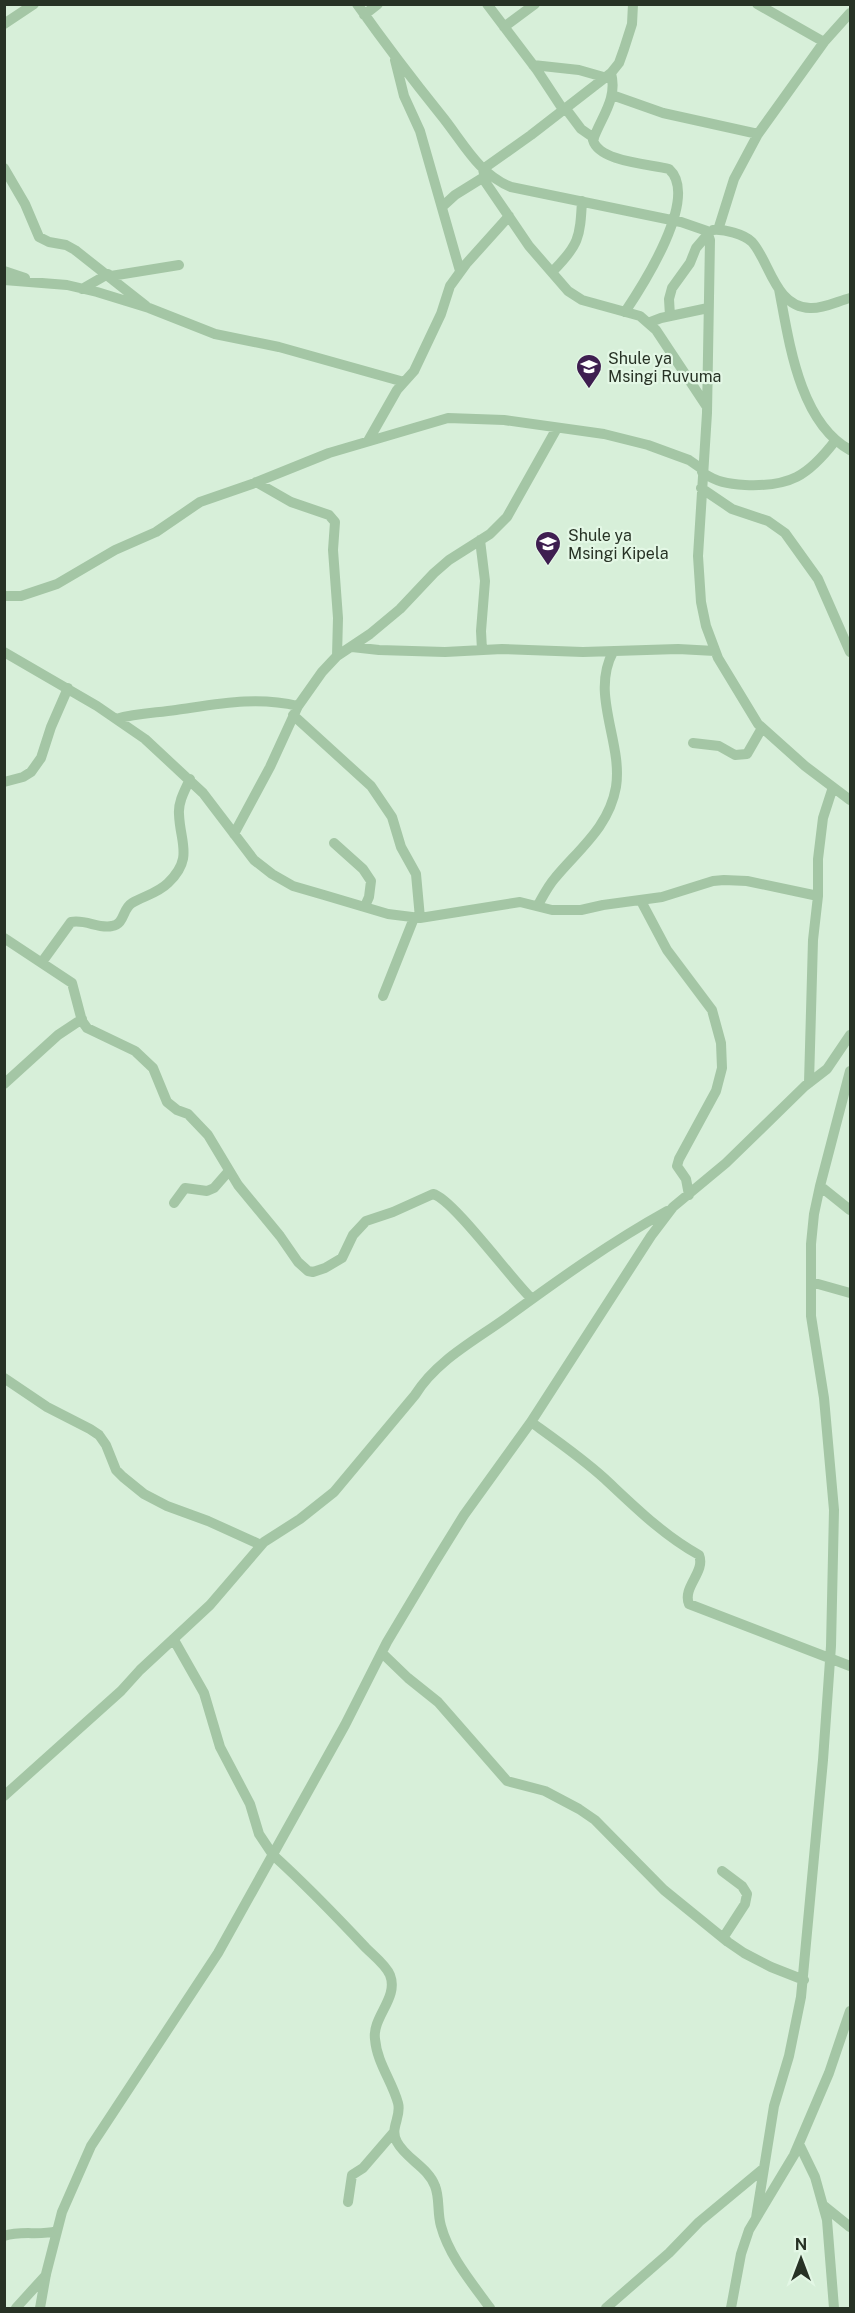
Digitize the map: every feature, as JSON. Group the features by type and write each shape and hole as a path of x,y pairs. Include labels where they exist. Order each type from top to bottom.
{"street":[{"path":"4,24 34,4"},
{"path":"357,4 395,58 484,173 529,246 568,291 582,300 640,316 656,330 673,352 707,407"},
{"path":"364,15 378,4"},
{"path":"487,4 565,110 581,129 594,138"},
{"path":"504,27 535,4"},
{"path":"443,206 609,76 619,63 624,49 632,24 633,4"},
{"path":"757,4 824,42"},
{"path":"850,13 824,42 758,134 734,179 711,231 707,407 698,578 706,626 715,651 741,699 762,728 805,766 850,800"},
{"path":"395,58 402,88 420,131 443,206 460,271"},
{"path":"533,65 609,76 613,81 612,94 594,138 593,142 597,149 616,158 669,169 675,174 678,182 674,221 647,278 626,312"},
{"path":"612,94 663,113 758,134"},
{"path":"4,168 26,204 39,237 75,250 110,275 149,308"},
{"path":"484,173 511,187 697,226 750,240 779,288 788,298 812,309 850,298"},
{"path":"552,272 572,251 577,242 582,201"},
{"path":"368,441 390,402 414,371 441,314 450,286 460,271 509,216"},
{"path":"670,316 669,299 672,288 690,263 696,248 711,231"},
{"path":"82,289 110,275 179,265"},
{"path":"4,271 36,282"},
{"path":"4,280 67,285 149,308 215,334 279,347 404,382"},
{"path":"779,288 793,362 821,426 835,441 850,450"},
{"path":"648,323 708,308"},
{"path":"4,596 21,596 57,584 115,550 156,532 200,502 329,453 448,418 504,420 604,435 648,445 689,460 719,482 728,484 770,486 786,483 813,466 835,441"},
{"path":"234,834 270,766 295,710 321,672 337,656 400,609 449,560 480,540 507,517 557,428"},
{"path":"256,482 291,502 329,515 335,522 333,550 338,618 337,656"},
{"path":"701,489 724,504 762,518 784,533 818,579 850,652"},
{"path":"480,540 485,581 481,631 482,650"},
{"path":"352,647 379,650 502,649 613,652 678,649 715,651"},
{"path":"4,652 68,688 145,739 203,793 254,860 283,880 303,889 388,914 417,918 520,902 562,911 662,897 713,881 724,880 747,881 818,896"},
{"path":"538,905 554,879 594,836 610,806 616,787 610,719 603,694 606,664 613,652"},
{"path":"4,782 23,777 31,772 41,758 51,727 68,688"},
{"path":"116,719 141,713 165,712 240,700 285,703 295,710 371,786 392,817 401,847 416,874 417,918 383,996"},
{"path":"693,743 719,746 735,755 747,754 762,728"},
{"path":"42,962 71,922 78,920 112,926 121,921 130,904 168,883 182,863 184,841 179,813 180,803 190,779"},
{"path":"809,1083 818,859 823,818 833,787"},
{"path":"334,843 363,869 371,881 365,906"},
{"path":"641,901 667,950 712,1011 721,1043 722,1068 716,1091 677,1166 686,1179 689,1195"},
{"path":"4,938 72,982 87,1028 135,1051 153,1068 167,1102 177,1110 188,1114 208,1135 228,1172 298,1262 308,1271 313,1272 325,1268 342,1258 353,1235 366,1221 433,1194 441,1197 457,1211 531,1298"},
{"path":"4,1084 58,1035 82,1018"},
{"path":"4,1796 174,1640 221,1593 261,1545 314,1509 334,1492 435,1370 531,1298 673,1208 726,1163 831,1064 850,1035"},
{"path":"756,2218 774,2106 789,2056 804,1980 830,1658 834,1560 832,1477 813,1333 811,1282 814,1214 850,1071"},
{"path":"174,1203 184,1188 207,1191 213,1188 228,1172"},
{"path":"820,1186 850,1210"},
{"path":"40,2308 57,2231 71,2190 91,2146 199,1984 351,1716 404,1611 464,1515 531,1422 651,1236 673,1208"},
{"path":"811,1282 850,1292"},
{"path":"4,1378 46,1407 90,1429 99,1436 106,1445 116,1470 144,1494 167,1506 208,1521 261,1545"},
{"path":"531,1422 575,1454 629,1505 663,1532 699,1555 700,1566 687,1598 689,1604 850,1666"},
{"path":"174,1640 204,1693 220,1747 250,1803 259,1834 273,1855 390,1974 392,1985 390,1996 378,2019 374,2037 381,2063 400,2111 394,2132 363,2168 352,2175 348,2202"},
{"path":"382,1653 438,1702 507,1781 545,1791 579,1809 595,1820 664,1890 723,1938 744,1953 804,1980"},
{"path":"722,1871 742,1886 747,1894 746,1905 723,1938"},
{"path":"731,2308 741,2254 749,2230 794,2155 830,2073 850,2011"},
{"path":"394,2132 398,2144 432,2179 436,2188 442,2229 468,2278 490,2308"},
{"path":"799,2144 815,2177 824,2206 831,2251 834,2308"},
{"path":"606,2308 669,2253 699,2223 764,2168"},
{"path":"824,2206 850,2227"},
{"path":"4,2236 21,2233 38,2235 57,2231"},
{"path":"16,2308 46,2274"}],"place":[{"name":"Shule ya Msingi Ruvuma","path":"589,390"},
{"name":"Shule ya Msingi Kipela","path":"548,567"}]}
